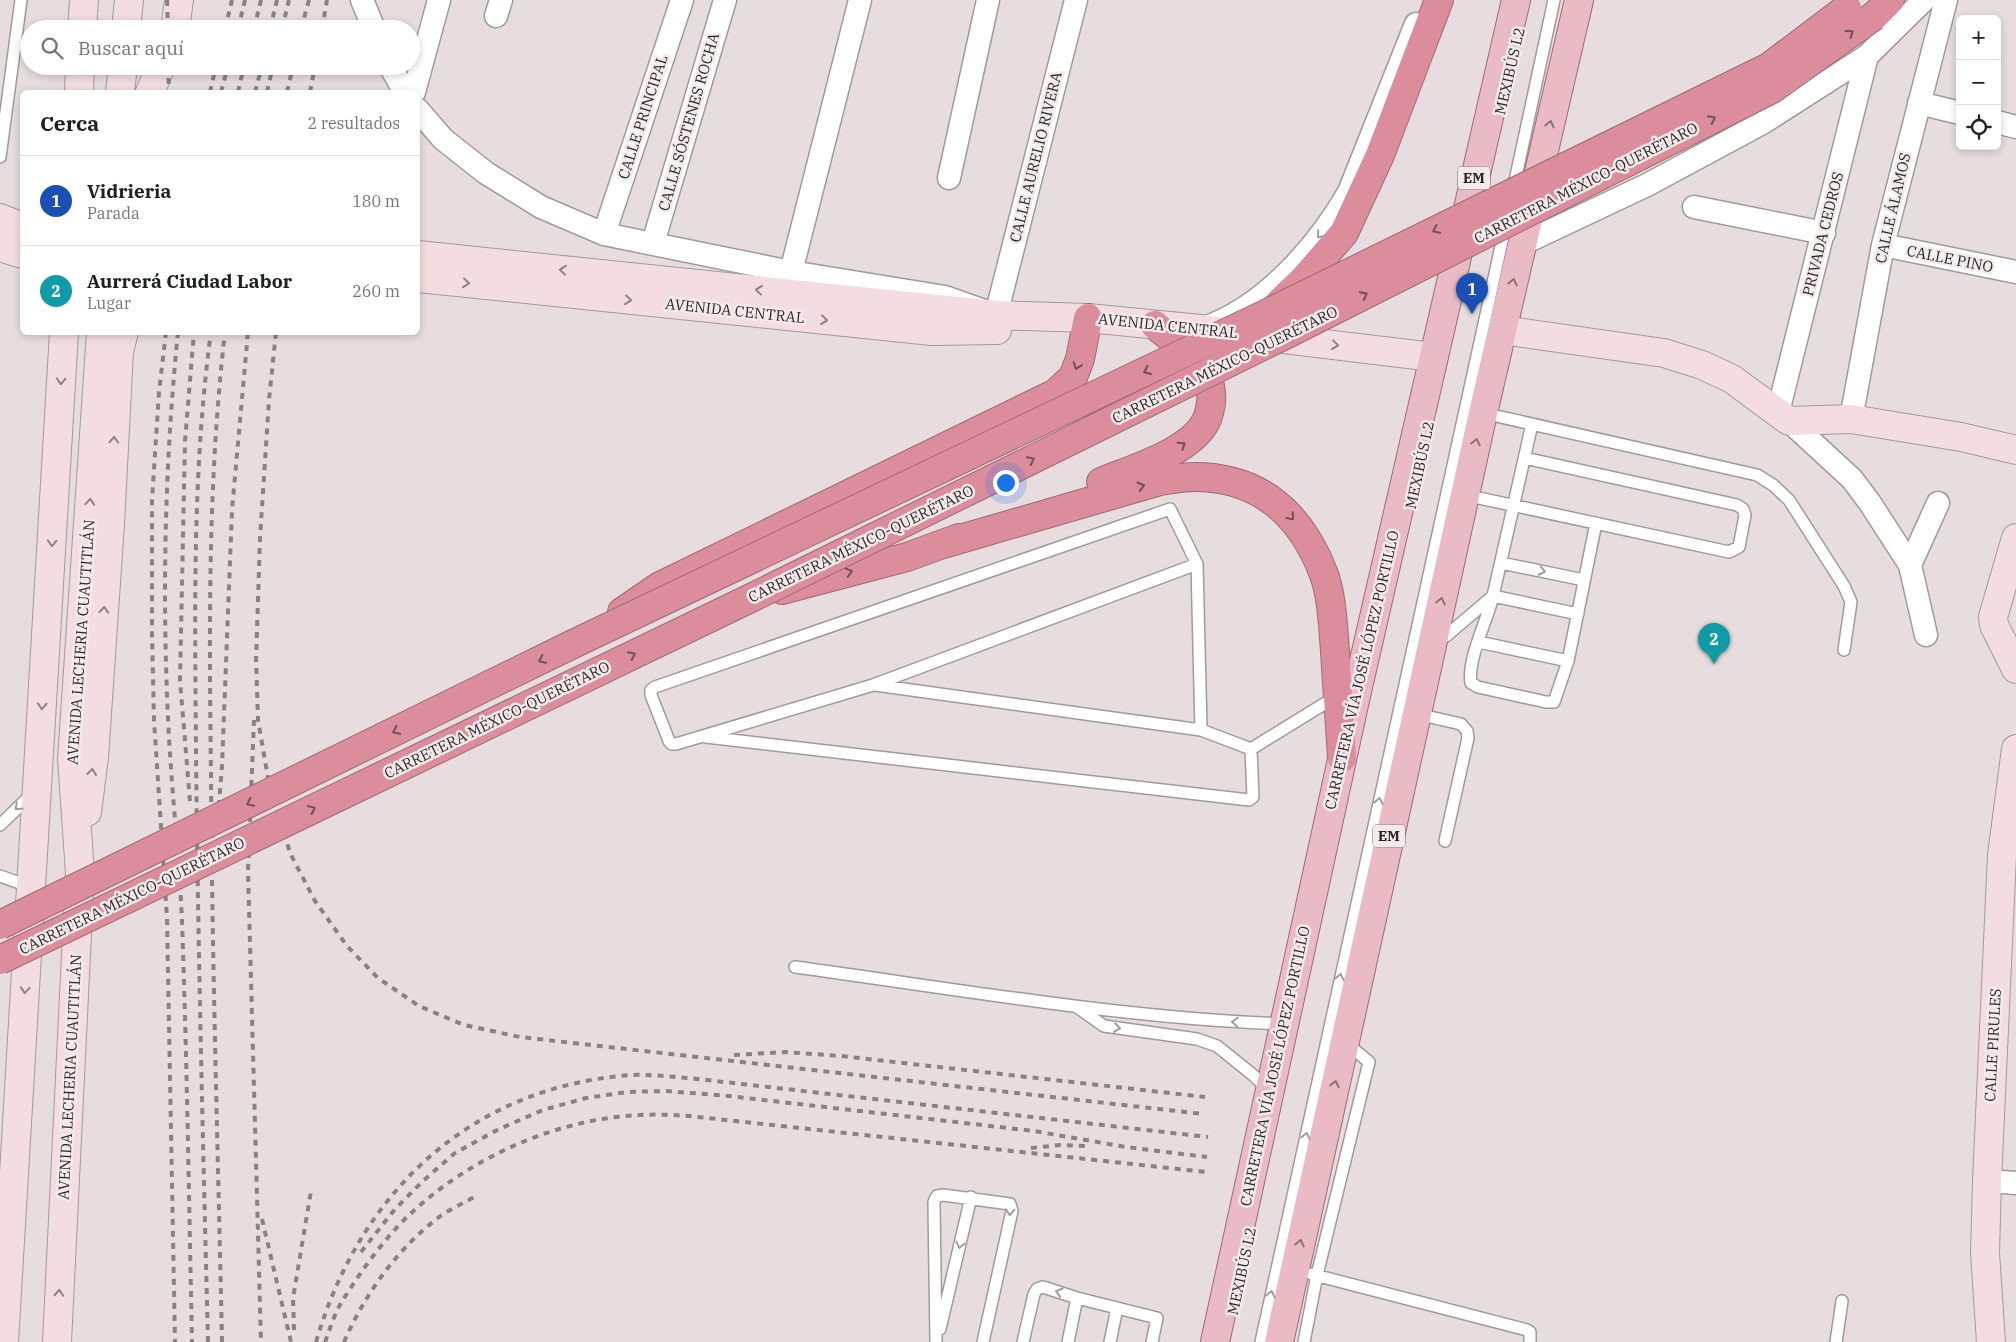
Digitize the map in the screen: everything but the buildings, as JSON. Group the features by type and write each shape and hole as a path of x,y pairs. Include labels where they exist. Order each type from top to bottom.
{"highway":[{"path":"1270,312 1304,279 1344,233 1380,156 1439,0"},
{"name":"CARRETERA MÉXICO-QUERÉTARO","path":"0,926 571,645 1270,312 1769,67 1861,5"},
{"name":"CARRETERA MÉXICO-QUERÉTARO","path":"0,960 751,598 1296,330 1772,89 1861,5"},
{"path":"571,645 660,586 1056,394 1073,377 1080,359 1088,318"},
{"path":"943,544 1144,464 1178,448 1195,436 1207,421 1210,405 1212,393 1206,373 1190,355 1155,325"},
{"path":"751,598 907,556 1160,481 1194,477 1227,480 1249,487 1268,497 1288,513 1304,532 1324,573 1333,617 1342,758"}],"main road":[{"path":"83,20 84,0"},
{"path":"127,20 129,0"},
{"path":"176,20 179,0"},
{"name":"CARRETERA VÍA JOSÉ LÓPEZ PORTILLO","path":"1224,1339 1269,1091 1433,356 1516,0"},
{"name":"EM","path":"1279,1342 1306,1272 1344,1041 1482,413 1579,0"},
{"path":"79,90 80,75"},
{"path":"120,90 121,75"},
{"path":"151,90 157,75"},
{"path":"0,198 20,205"},
{"path":"0,218 20,226"},
{"path":"0,247 20,253"},
{"name":"AVENIDA CENTRAL","path":"420,255 996,315 1088,318 1200,329 1433,356"},
{"name":"AVENIDA CENTRAL","path":"420,278 932,331 995,330 1024,327 1052,318"},
{"path":"1502,330 1664,353 1702,365 1732,379 1783,416 1851,419 1961,437 2016,450"},
{"path":"4,1342 64,335"},
{"name":"AVENIDA LECHERIA CUAUTITLÁN","path":"57,1342 80,873 72,759 101,335"},
{"path":"80,873 94,757 110,524 119,351 123,335"},
{"path":"2016,538 1993,616 1994,625 2016,669"},
{"name":"CALLE PIRULES","path":"1991,1342 1985,1253 1987,1181 2016,749"}],"street":[{"path":"362,0 370,20"},
{"path":"420,70 439,0"},
{"name":"CALLE PRINCIPAL","path":"604,234 682,0"},
{"name":"CALLE SÓSTENES ROCHA","path":"653,244 724,0"},
{"path":"792,272 860,0"},
{"path":"949,178 988,0"},
{"name":"CALLE AURELIO RIVERA","path":"996,315 1076,0"},
{"path":"1200,329 1221,322 1268,290 1307,252 1335,217 1349,192 1425,0"},
{"path":"1522,244 1647,185 1764,122 1867,56 1924,0"},
{"name":"CALLE ÁLAMOS","path":"1851,419 1883,245 1946,0"},
{"path":"1539,171 1553,168 1603,146 1759,58 1861,5"},
{"name":"PRIVADA CEDROS","path":"1783,416 1824,233 1867,56"},
{"path":"395,75 404,90"},
{"path":"415,90 419,75"},
{"path":"1918,103 1956,112"},
{"path":"420,112 443,139 486,173 541,207 604,234 792,272 945,297 996,315"},
{"path":"2001,123 2016,127"},
{"path":"1694,207 1824,233"},
{"name":"CALLE PINO","path":"1883,245 2016,272"},
{"path":"1783,416 1852,479 1870,503 1910,565 1926,635"},
{"path":"1910,565 1938,503"},
{"path":"1987,1181 2016,1183"}],"lane":[{"path":"0,157 21,0"},
{"name":"MEXIBÚS L2","path":"1389,603 1445,350 1527,0"},
{"name":"MEXIBÚS L2","path":"1260,1342 1554,0"},
{"path":"1482,413 1757,475 1774,485 1789,500 1844,586 1850,602 1844,650"},
{"path":"1532,424 1493,596 1469,675 1471,683 1478,687 1546,702 1554,702 1568,661 1596,523"},
{"path":"1465,495 1729,552 1739,548 1745,514 1743,508 1737,505 1525,458"},
{"path":"1197,564 873,685 672,744 651,695 651,690 1170,509 1197,564 1201,730"},
{"path":"1501,563 1584,580"},
{"path":"1432,642 1446,636 1493,596"},
{"path":"1493,596 1578,614"},
{"path":"1479,642 1568,661"},
{"path":"873,685 1201,730 1251,749"},
{"path":"1251,749 1338,695"},
{"path":"1416,714 1461,724 1467,731 1468,738 1445,841"},
{"path":"702,736 1249,800 1253,797 1251,749"},
{"path":"0,824 37,789"},
{"path":"0,876 31,888"},
{"path":"795,967 1075,1006 1200,1020 1284,1024"},
{"path":"1075,1006 1104,1026 1197,1039 1217,1046 1254,1075 1269,1091"},
{"path":"936,1342 934,1202 937,1196 943,1195 971,1197 1010,1204 1012,1211 983,1342"},
{"path":"936,1342 971,1197"},
{"path":"1304,1342 1306,1272 1527,1330 1530,1332 1530,1342"},
{"path":"1023,1342 1034,1294 1037,1288 1043,1287 1157,1318 1152,1342"},
{"path":"1068,1342 1078,1298"},
{"path":"1836,1342 1842,1302"},
{"path":"1110,1342 1117,1308"}],"railway":[{"path":"167,0 168,20"},
{"path":"227,20 232,0"},
{"path":"240,20 245,0"},
{"path":"256,20 261,0"},
{"path":"272,20 277,0"},
{"path":"284,20 289,0"},
{"path":"303,20 309,0"},
{"path":"324,20 327,0"},
{"path":"168,75 169,90"},
{"path":"210,90 214,75"},
{"path":"222,90 226,75"},
{"path":"238,90 242,75"},
{"path":"256,90 260,75"},
{"path":"267,90 271,75"},
{"path":"287,90 291,75"},
{"path":"310,90 313,75"},
{"path":"166,335 159,392 152,500 152,633 154,720 167,918 175,1342"},
{"path":"178,335 170,428 165,622 169,743 182,921 192,1342"},
{"path":"190,801 180,680 185,441 194,335"},
{"path":"208,1342 198,901 195,595 200,437 211,335"},
{"path":"222,1342 213,916 210,608 215,442 225,335"},
{"path":"217,830 222,766 232,510 248,335"},
{"path":"256,662 260,538 269,400 276,335"},
{"path":"256,656 258,720 268,778 290,853 315,901 347,946 378,978 419,1006 464,1025 520,1037 1203,1114"},
{"path":"254,720 248,871 261,1342"},
{"path":"734,1055 785,1052 841,1056 1205,1097"},
{"path":"316,1342 336,1288 361,1238 393,1194 431,1156 473,1124 521,1100 574,1083 632,1075 689,1078 1208,1137"},
{"path":"361,1252 395,1209 455,1153 499,1129 543,1110 586,1098 627,1092 666,1091 729,1096 1034,1131 1126,1147 1207,1157"},
{"path":"325,1342 334,1317 364,1269 399,1225 432,1195 458,1176 515,1145 545,1133 576,1124 608,1118 646,1115 689,1116 1206,1172"},
{"path":"1031,1148 1060,1145 1088,1146"},
{"path":"294,1330 293,1298 311,1191"},
{"path":"344,1342 372,1290 409,1243 439,1217 476,1196"},
{"path":"262,1219 291,1342"}],"place":[{"name":"Vidrieria","path":"1472,314"},
{"name":"Aurrerá Ciudad Labor","path":"1714,664"}]}
